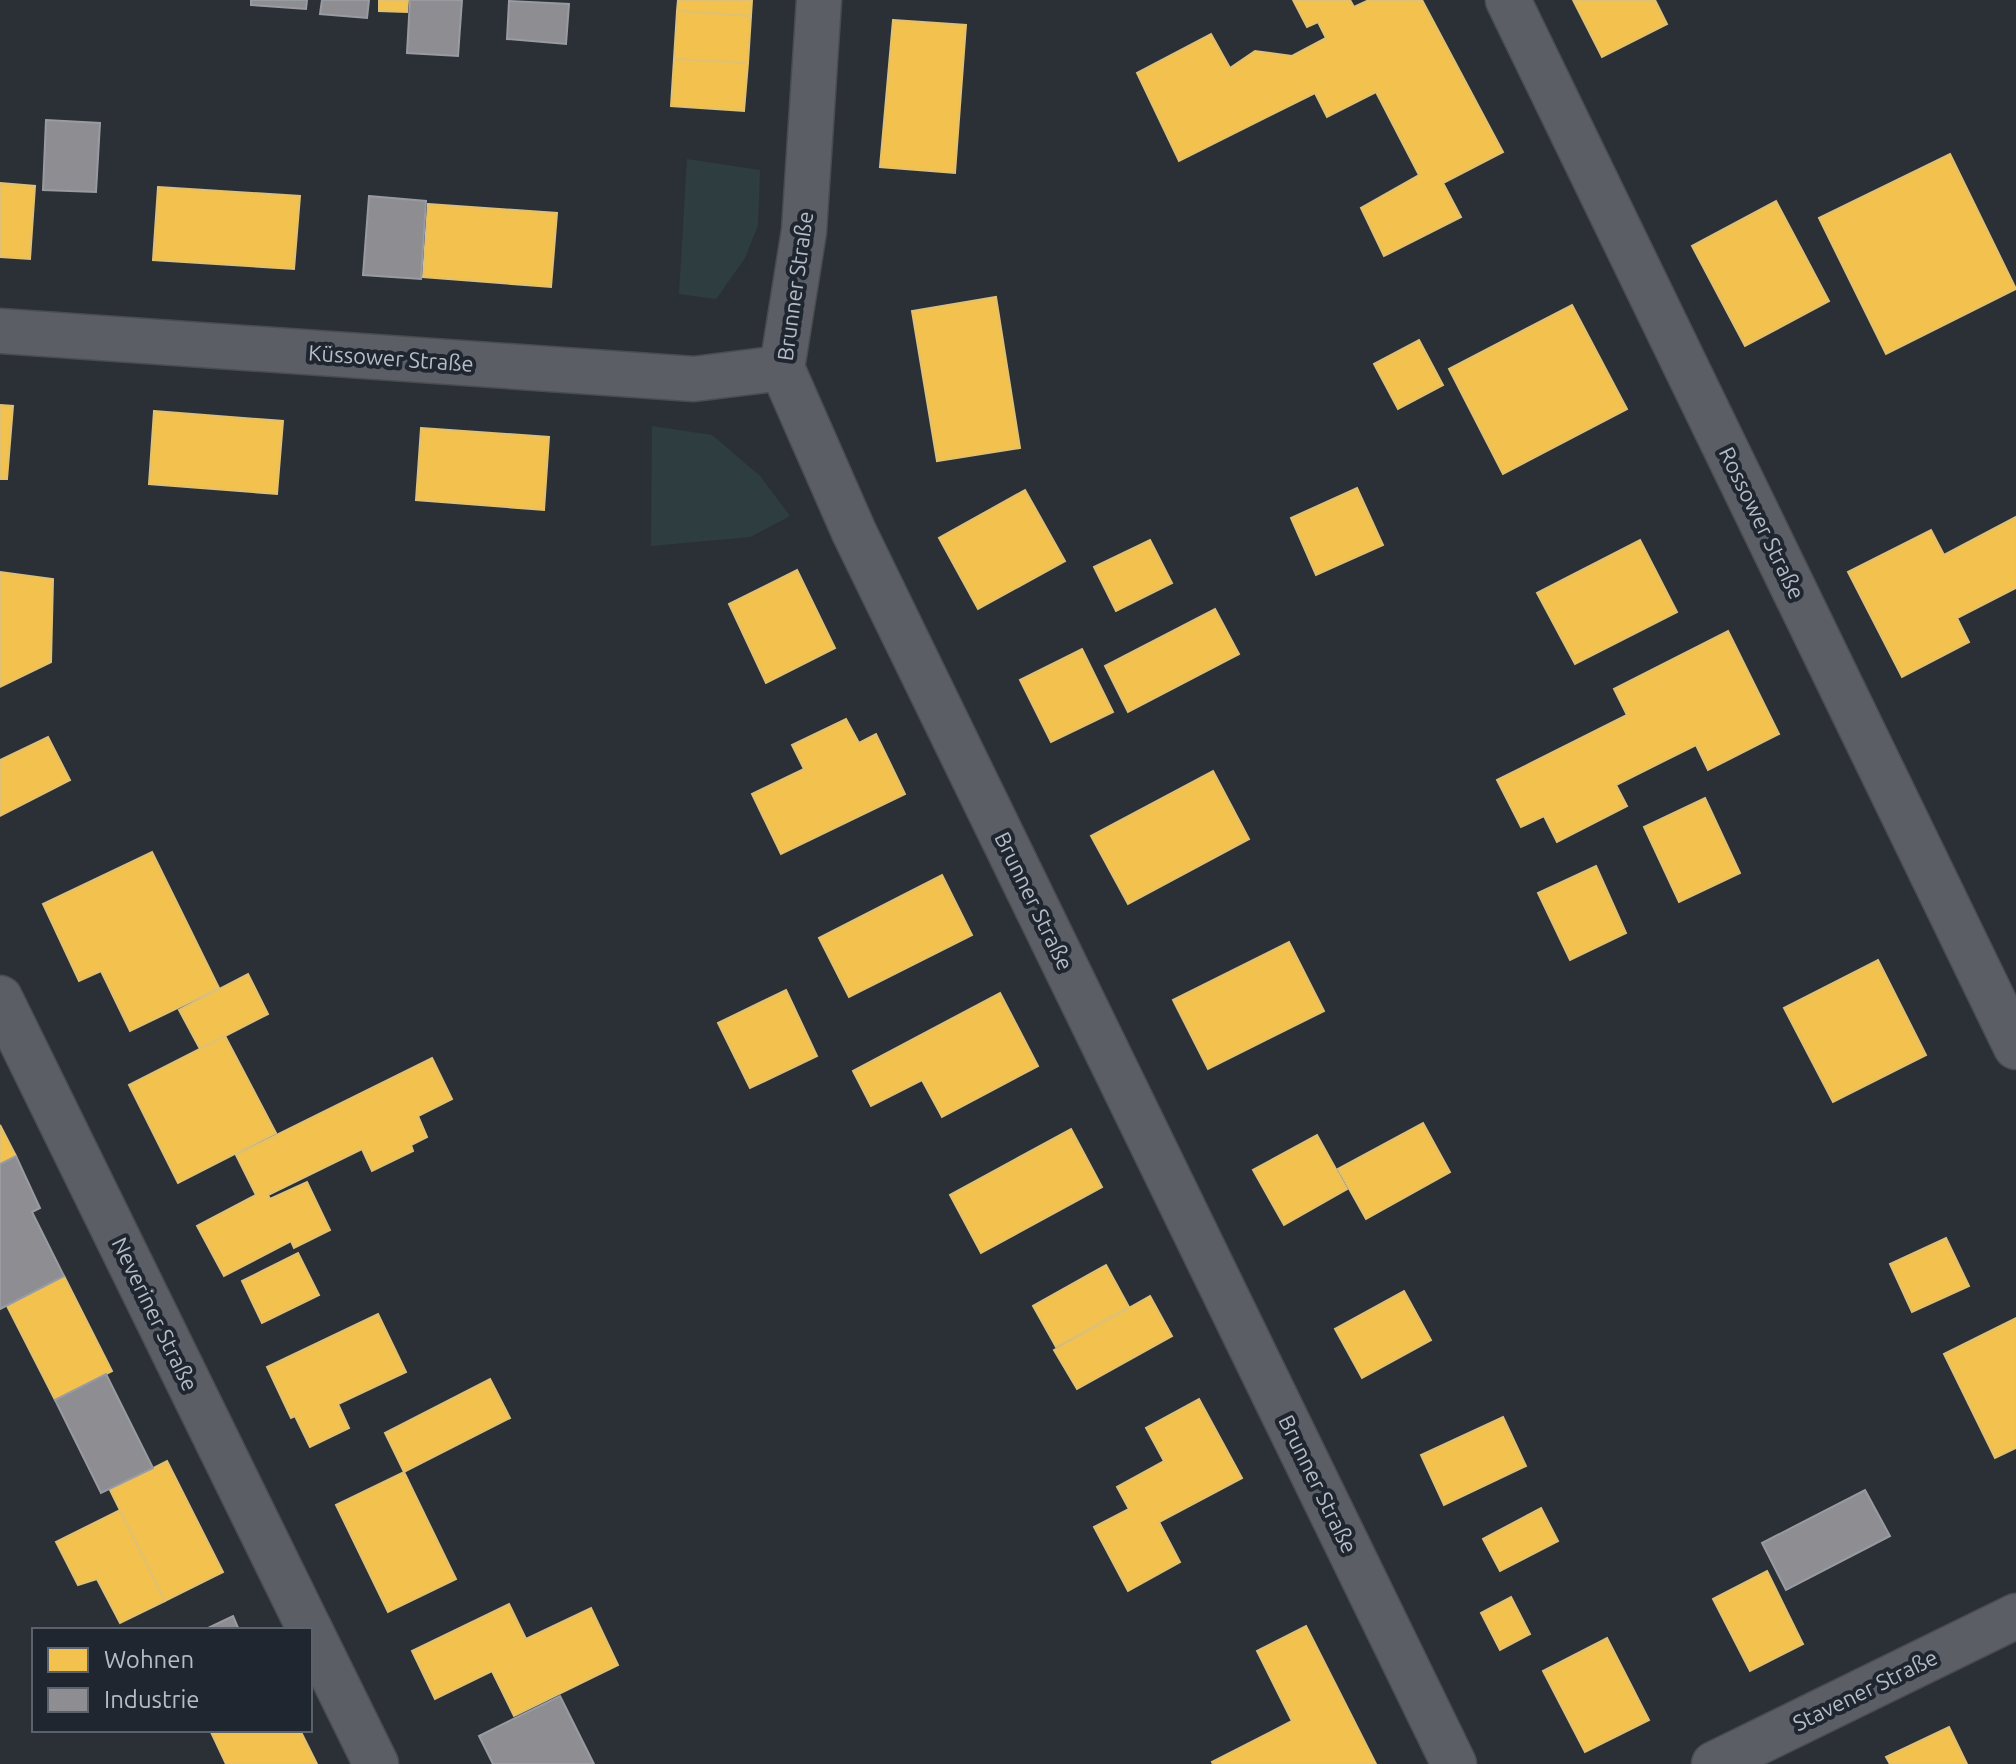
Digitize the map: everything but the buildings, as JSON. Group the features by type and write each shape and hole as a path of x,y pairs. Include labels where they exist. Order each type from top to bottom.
{"street":[{"name":"Brunner Straße","path":"819,0 804,231 782,368 854,532 1454,1764"},
{"name":"Rossower Straße","path":"1508,0 2016,1047"},
{"name":"Küssower Straße","path":"0,331 694,379 782,368"},
{"name":"Neveriner Straße","path":"0,998 309,1628"},
{"name":"Stavener Straße","path":"1714,1764 2016,1616"},
{"name":"Neveriner Straße","path":"312,1634 376,1764"}],"shaded area":[{"path":"687,159 760,170 758,225 745,258 716,299 679,294"},
{"path":"652,426 712,435 760,476 790,516 750,537 651,546"}]}
